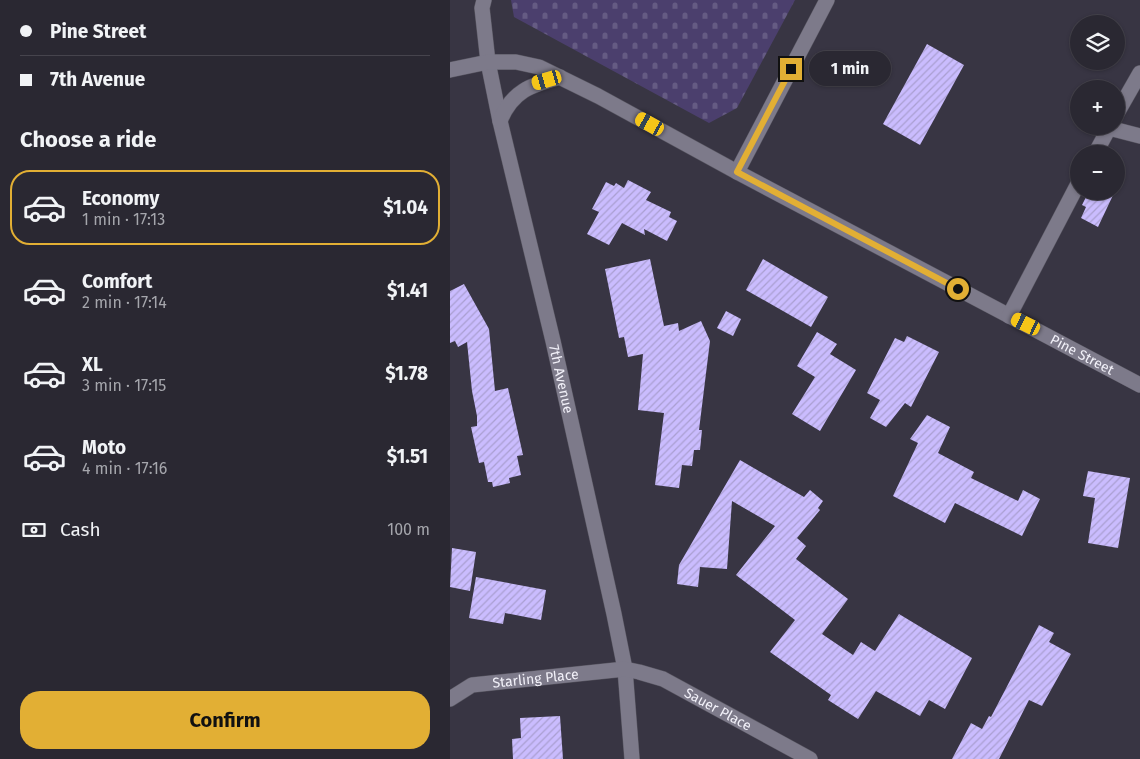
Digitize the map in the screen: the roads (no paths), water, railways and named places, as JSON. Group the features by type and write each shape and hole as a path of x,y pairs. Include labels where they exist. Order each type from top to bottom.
{"street":[{"name":"7th Avenue","path":"484,0 482,8 488,62 500,121 553,341 625,669 632,759"},
{"path":"737,172 827,0"},
{"name":"Pine Street","path":"450,70 488,62 516,62 539,67 1140,385"},
{"path":"1125,100 1140,73"},
{"path":"500,121 506,106 524,90 534,84 560,77"},
{"path":"1125,129 1140,136"},
{"path":"1009,316 1070,199"},
{"name":"Starling Place","path":"450,699 472,685 625,669"},
{"name":"Sauer Place","path":"625,669 663,679 810,759"}]}
